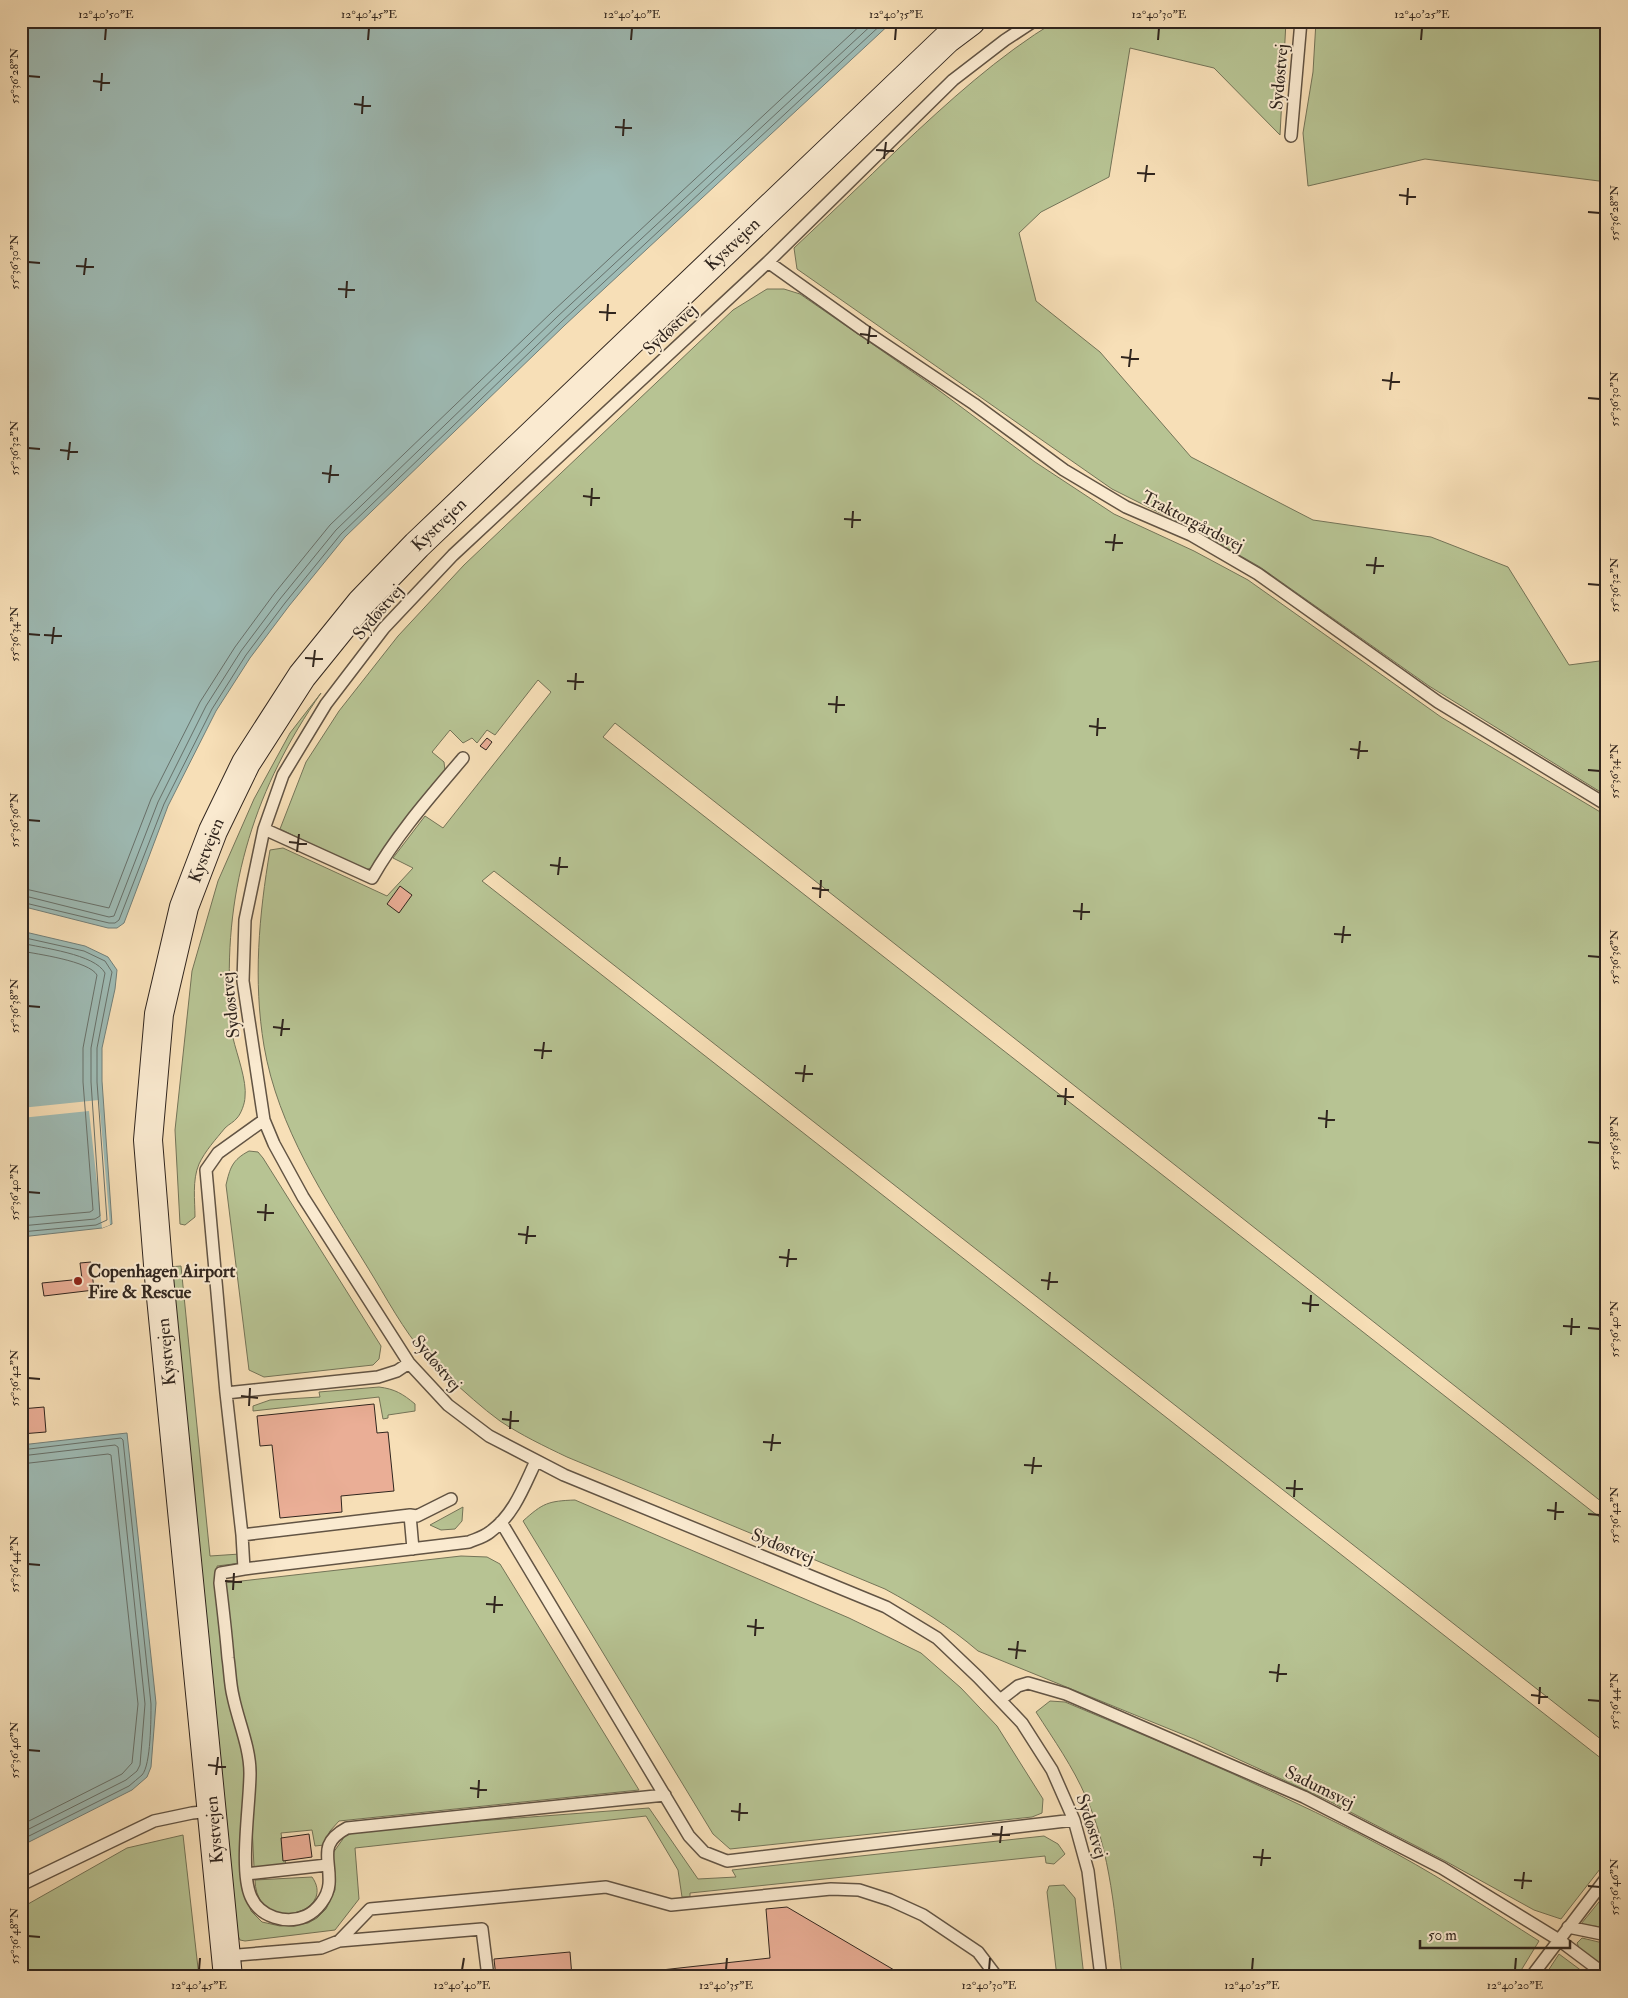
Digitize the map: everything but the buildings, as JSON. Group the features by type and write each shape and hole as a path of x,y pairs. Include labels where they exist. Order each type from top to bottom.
{"street":[{"name":"Kystvejen","path":"227,1967 213,1811 158,1277 148,1140 159,1014 184,907 212,831 246,763 302,676 360,603 417,545 947,39 972,21"}],"lane":[{"name":"Sydøstvej","path":"1034,21 1005,40 953,80 768,262 453,555 384,628 326,704 283,775 264,830 245,920 243,981 264,1120 274,1144 303,1197 409,1363 448,1405 489,1436 536,1461 564,1475 886,1607 937,1638 1022,1723 1052,1770 1074,1820 1088,1871 1101,1977"},
{"name":"Sydøstvej","path":"1291,136 1301,21"},
{"name":"Traktorgårdsvej","path":"768,262 862,329 974,404 1064,470 1126,507 1191,535 1258,574 1438,702 1607,805"},
{"path":"264,830 372,878 406,826 463,758"},
{"path":"244,1569 206,1170 218,1153 264,1120"},
{"path":"226,1393 378,1377 397,1371 409,1363"},
{"path":"536,1461 517,1502 501,1522 490,1533 469,1542 221,1573 220,1583 232,1694 245,1740 250,1771 247,1887 252,1899 260,1909 279,1919 296,1919 313,1912 327,1893 330,1884 327,1865 330,1844 339,1832 347,1828 665,1795"},
{"path":"242,1535 410,1514 417,1516 451,1499"},
{"path":"410,1514 413,1549"},
{"path":"501,1522 689,1836 704,1852 727,1861 1074,1820"},
{"name":"Sadumsvej","path":"1000,1700 1018,1686 1028,1684 1066,1694 1304,1797 1442,1868 1559,1940 1607,1976"},
{"path":"21,1886 154,1821 192,1813 213,1811"},
{"path":"246,1874 327,1865"},
{"path":"1531,1977 1607,1877"},
{"path":"339,1941 370,1909 606,1887 671,1905 831,1888 859,1890 890,1900 923,1915 978,1952 997,1977"},
{"path":"1568,1927 1607,1935"},
{"path":"227,1967 321,1948 339,1941 482,1929 488,1977"}],"green space":[{"path":"1056,21 1286,21 1280,135 1214,68 1130,48 1109,177 1041,212 1019,233 1036,301 1100,352 1191,457 1313,520 1431,537 1508,567 1569,665 1607,660 1607,796 1429,686 1260,567 1206,536 1112,489 797,269 794,248 955,97 994,64"},
{"path":"1316,21 1607,21 1607,182 1425,159 1308,186 1303,133 1313,72"},
{"path":"767,289 784,289 800,294 933,386 1035,462 1114,514 1194,551 1248,580 1441,717 1607,816 1607,1506 615,723 603,737 1607,1523 1607,1744 494,871 482,881 1607,1763 1607,1860 1561,1919 1534,1910 1447,1862 1327,1800 1194,1739 978,1651 933,1617 885,1589 567,1457 508,1426 493,1416 431,1362 418,1346 395,1313 305,1162 280,1105 264,1046 261,1021 258,972 260,923 270,850 283,848 387,896 413,868 393,858 425,816 443,828 551,692 538,680 495,735 487,730 477,743 472,738 463,743 450,730 432,752 444,762 445,771 371,868 364,870 280,829 306,762 339,711 398,636 464,565 733,310"},
{"path":"321,693 298,728 279,764 262,801 249,839 239,877 233,917 230,958 232,1033 243,1076 245,1099 238,1116 225,1128 201,1159 195,1184 195,1217 185,1225 180,1224 175,1130 192,971 218,881 254,799 290,733"},
{"path":"249,1151 258,1152 263,1158 381,1346 379,1359 373,1365 264,1377 249,1370 226,1185 235,1161"},
{"path":"181,1266 210,1556 240,1554 241,1563 217,1566 223,1647 248,1769 240,1836 246,1896 251,1911 262,1922 280,1926 308,1923 317,1918 326,1909 335,1890 333,1853 345,1836 360,1830 649,1808 698,1879 736,1877 732,1870 1044,1836 1058,1844 1065,1854 1054,1864 1046,1863 1045,1856 690,1893 690,1897 682,1897 678,1870 646,1816 355,1848 359,1899 335,1930 245,1941 240,1940 237,1934 168,1267"},
{"path":"379,1387 407,1397 415,1404 415,1411 388,1415 388,1418 383,1419 379,1397 253,1411 253,1406 270,1400 320,1397 319,1392"},
{"path":"575,1500 849,1618 921,1653 961,1688 997,1726 1043,1799 1042,1813 1032,1817 730,1849 713,1834 523,1521 546,1504"},
{"path":"463,1507 462,1521 455,1529 441,1530 430,1525"},
{"path":"461,1556 487,1557 500,1564 639,1790 339,1821 330,1831 324,1845 315,1846 312,1830 281,1833 286,1866 254,1867 252,1825 256,1770 236,1692 224,1583"},
{"path":"1050,1701 1065,1702 1191,1755 1316,1812 1415,1864 1539,1941 1517,1977 1122,1977 1107,1863 1094,1818 1075,1775 1036,1712"},
{"path":"183,1835 199,1977 21,1977 21,1908 127,1848"},
{"path":"312,1877 317,1890 314,1901 306,1909 294,1913 280,1913 268,1908 259,1897 255,1880"},
{"path":"1064,1885 1075,1898 1084,1977 1057,1977 1047,1892 1049,1886"},
{"path":"1607,1892 1607,1928 1581,1924"},
{"path":"1582,1938 1607,1944 1607,1969 1580,1950 1577,1943"},
{"path":"1559,1954 1590,1977 1544,1977"}],"water":[{"path":"21,21 893,21 565,325 345,537 250,658 216,711 168,806 124,923 117,928 108,928 21,906"},
{"path":"21,931 85,946 108,957 117,970 115,989 102,1048 102,1081 112,1224 102,1228 21,1237"},
{"path":"127,1433 156,1703 151,1767 147,1777 132,1790 21,1846 21,1445"}],"pier":[{"path":"99,1100 110,1225 102,1228 89,1111 21,1118 21,1108"}],"place":[{"name":"Copenhagen Airport Fire & Rescue","path":"78,1281"}]}
